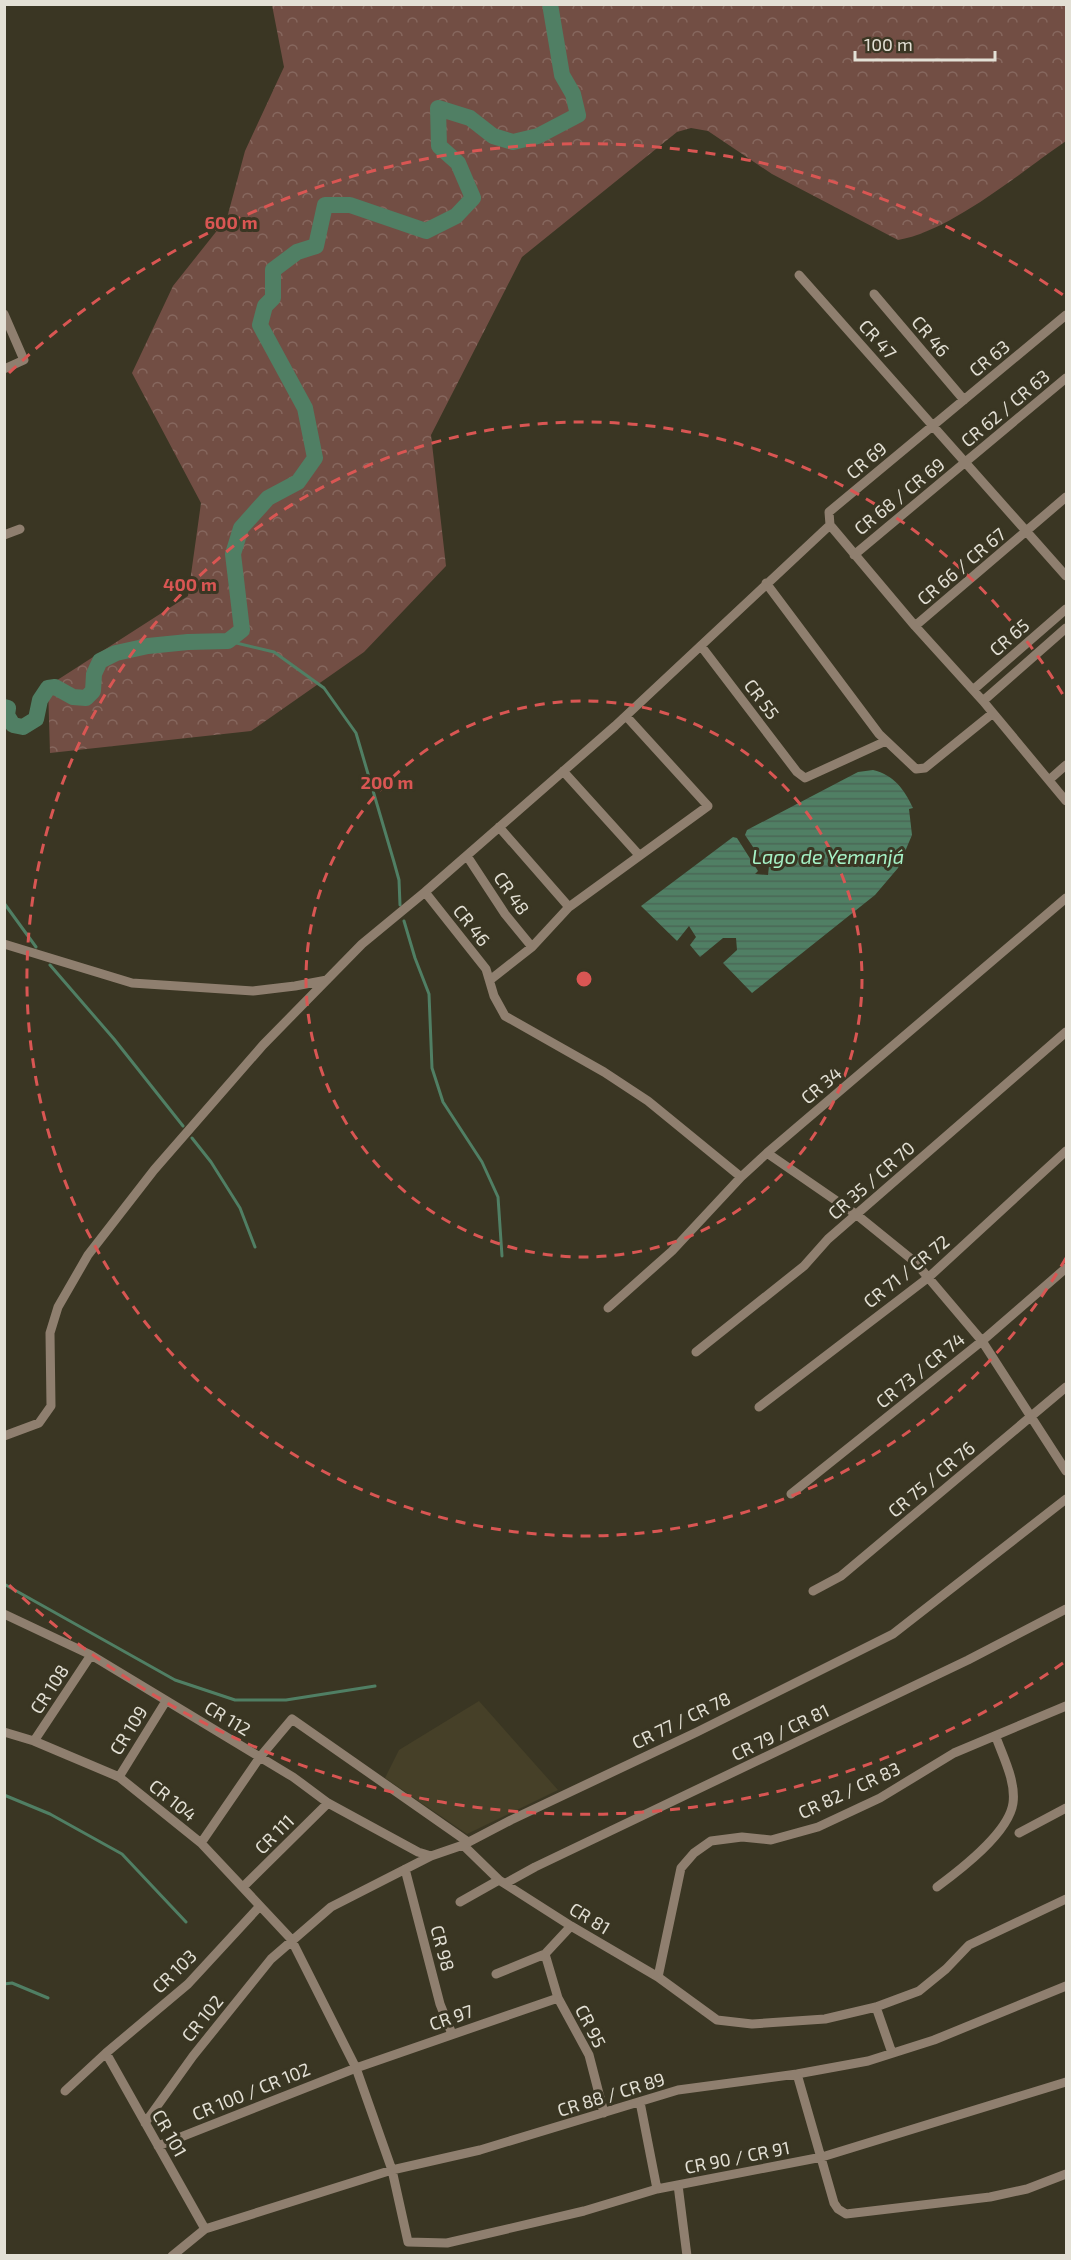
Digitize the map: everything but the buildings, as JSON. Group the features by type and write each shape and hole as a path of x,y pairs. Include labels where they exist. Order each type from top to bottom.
{"street":[{"name":"CR 47","path":"799,275 1066,576"},
{"name":"CR 46","path":"873,294 964,400"},
{"path":"4,314 24,360 4,369"},
{"name":"CR 63","path":"933,425 1066,315"},
{"name":"CR 62 / CR 63","path":"966,463 1066,378"},
{"name":"CR 69","path":"830,525 829,513 933,425"},
{"name":"CR 68 / CR 69","path":"854,555 966,463"},
{"name":"CR 66 / CR 67","path":"915,626 1066,498"},
{"path":"4,1436 39,1423 51,1406 50,1333 58,1307 88,1255 161,1162 263,1045 362,944 467,856 626,716 830,525 915,626 983,700 1066,801"},
{"path":"4,535 20,529"},
{"path":"766,584 879,734 916,769 925,768 993,713"},
{"name":"CR 65","path":"973,690 1066,609"},
{"path":"983,700 1066,628"},
{"name":"CR 55","path":"701,646 797,772 805,778 886,741"},
{"path":"490,980 532,947 568,908 708,806 626,716"},
{"path":"1049,780 1066,765"},
{"path":"563,771 639,855"},
{"path":"499,827 568,908"},
{"name":"CR 48","path":"467,856 505,914 532,947"},
{"name":"CR 46","path":"425,892 486,969 494,996 506,1016 604,1072 648,1101 741,1177"},
{"name":"CR 34","path":"608,1308 672,1251 741,1177 767,1153 1066,898"},
{"path":"4,944 132,983 253,991 327,980"},
{"name":"CR 35 / CR 70","path":"696,1352 804,1266 828,1239 1066,1032"},
{"name":"CR 71 / CR 72","path":"759,1407 929,1277 1066,1151"},
{"path":"767,1153 857,1215 915,1262 982,1341 1066,1471"},
{"name":"CR 73 / CR 74","path":"791,1494 982,1341 1066,1268"},
{"name":"CR 75 / CR 76","path":"813,1591 842,1576 1066,1387"},
{"name":"CR 77 / CR 78","path":"291,1939 331,1907 405,1869 431,1856 465,1844 893,1635 1066,1499"},
{"name":"CR 79 / CR 81","path":"460,1902 968,1660 1066,1609"},
{"name":"CR 112","path":"5,1614 91,1655 293,1777 328,1803 418,1852 431,1856"},
{"name":"CR 108","path":"34,1741 91,1655"},
{"name":"CR 109","path":"118,1777 166,1701"},
{"name":"CR 82 / CR 83","path":"658,1977 681,1868 694,1852 711,1841 742,1837 771,1840 818,1827 880,1798 954,1753 1066,1706"},
{"name":"CR 81","path":"260,1757 292,1719 465,1844 503,1882 570,1926 658,1977 717,2020 752,2024 815,2019 876,2007 919,1991 946,1969 969,1945 1066,1899"},
{"name":"CR 104","path":"4,1732 34,1741 118,1777 201,1843 291,1939 356,2068 392,2170 408,2242"},
{"path":"938,1887 986,1847 1008,1818 1013,1804 1013,1790 996,1737"},
{"path":"201,1843 260,1757"},
{"name":"CR 111","path":"243,1887 328,1803"},
{"path":"1019,1833 1066,1808"},
{"name":"CR 98","path":"405,1869 440,2004 452,2034"},
{"name":"CR 103","path":"65,2091 188,1984 259,1906"},
{"path":"496,1974 545,1954 570,1926"},
{"name":"CR 102","path":"145,2123 192,2056 271,1959 291,1939"},
{"name":"CR 95","path":"545,1954 558,1998 589,2055 604,2113"},
{"name":"CR 88 / CR 89","path":"172,2256 205,2229 392,2170 480,2150 678,2090 868,2061 934,2040 1066,1986"},
{"name":"CR 97","path":"356,2068 558,1998"},
{"path":"876,2007 892,2053"},
{"name":"CR 101","path":"106,2053 205,2229"},
{"name":"CR 100 / CR 102","path":"158,2146 356,2068"},
{"path":"797,2073 834,2203 846,2214 990,2197 1027,2189 1066,2175"},
{"name":"CR 90 / CR 91","path":"408,2242 447,2243 584,2211 657,2189 822,2157 1066,2082"},
{"path":"640,2102 657,2189"},
{"path":"678,2185 687,2256"}],"shaded area":[{"path":"479,1701 558,1790 467,1834 385,1778 399,1750"}],"green space":[{"path":"272,5 1066,5 1066,141 963,213 919,234 898,240 772,174 708,131 691,128 677,132 522,257 431,435 446,566 364,652 251,731 50,753 48,686 188,596 201,503 132,373 173,286 227,218 245,151 284,67"}],"water":[{"name":"Lago de Yemanjá","path":"873,770 893,779 913,808 909,809 912,835 898,868 875,895 752,993 723,963 737,950 736,938 723,938 700,957 690,945 696,937 689,926 677,941 641,906 733,837 737,838 758,871 755,874 768,875 769,866 765,865 745,835 747,830 858,772"}],"waterway":[{"path":"4,707 8,708 7,715 13,725 23,727 36,719 40,700 48,688 55,687 73,697 86,698 93,691 94,674 100,661 116,653 148,646 228,641 242,630 233,554 241,528 268,498 298,482 315,458 305,408 260,325 265,306 273,298 273,270 297,252 316,246 325,205 350,205 426,231 456,216 473,198 458,163 439,146 438,108 470,118 493,136 513,142 538,136 578,115 573,94 562,75 550,4"},
{"path":"228,641 274,652 324,688 356,733 399,880 400,905"},
{"path":"4,903 36,947"},
{"path":"404,921 429,994 432,1068 443,1102 482,1162 498,1197 502,1256"},
{"path":"50,965 114,1039 183,1126"},
{"path":"192,1138 211,1162 240,1208 255,1247"},
{"path":"4,1584 175,1680 235,1700 286,1700 375,1686"},
{"path":"4,1795 50,1814 122,1854 186,1922"},
{"path":"4,1984 12,1983 48,1998"}]}
